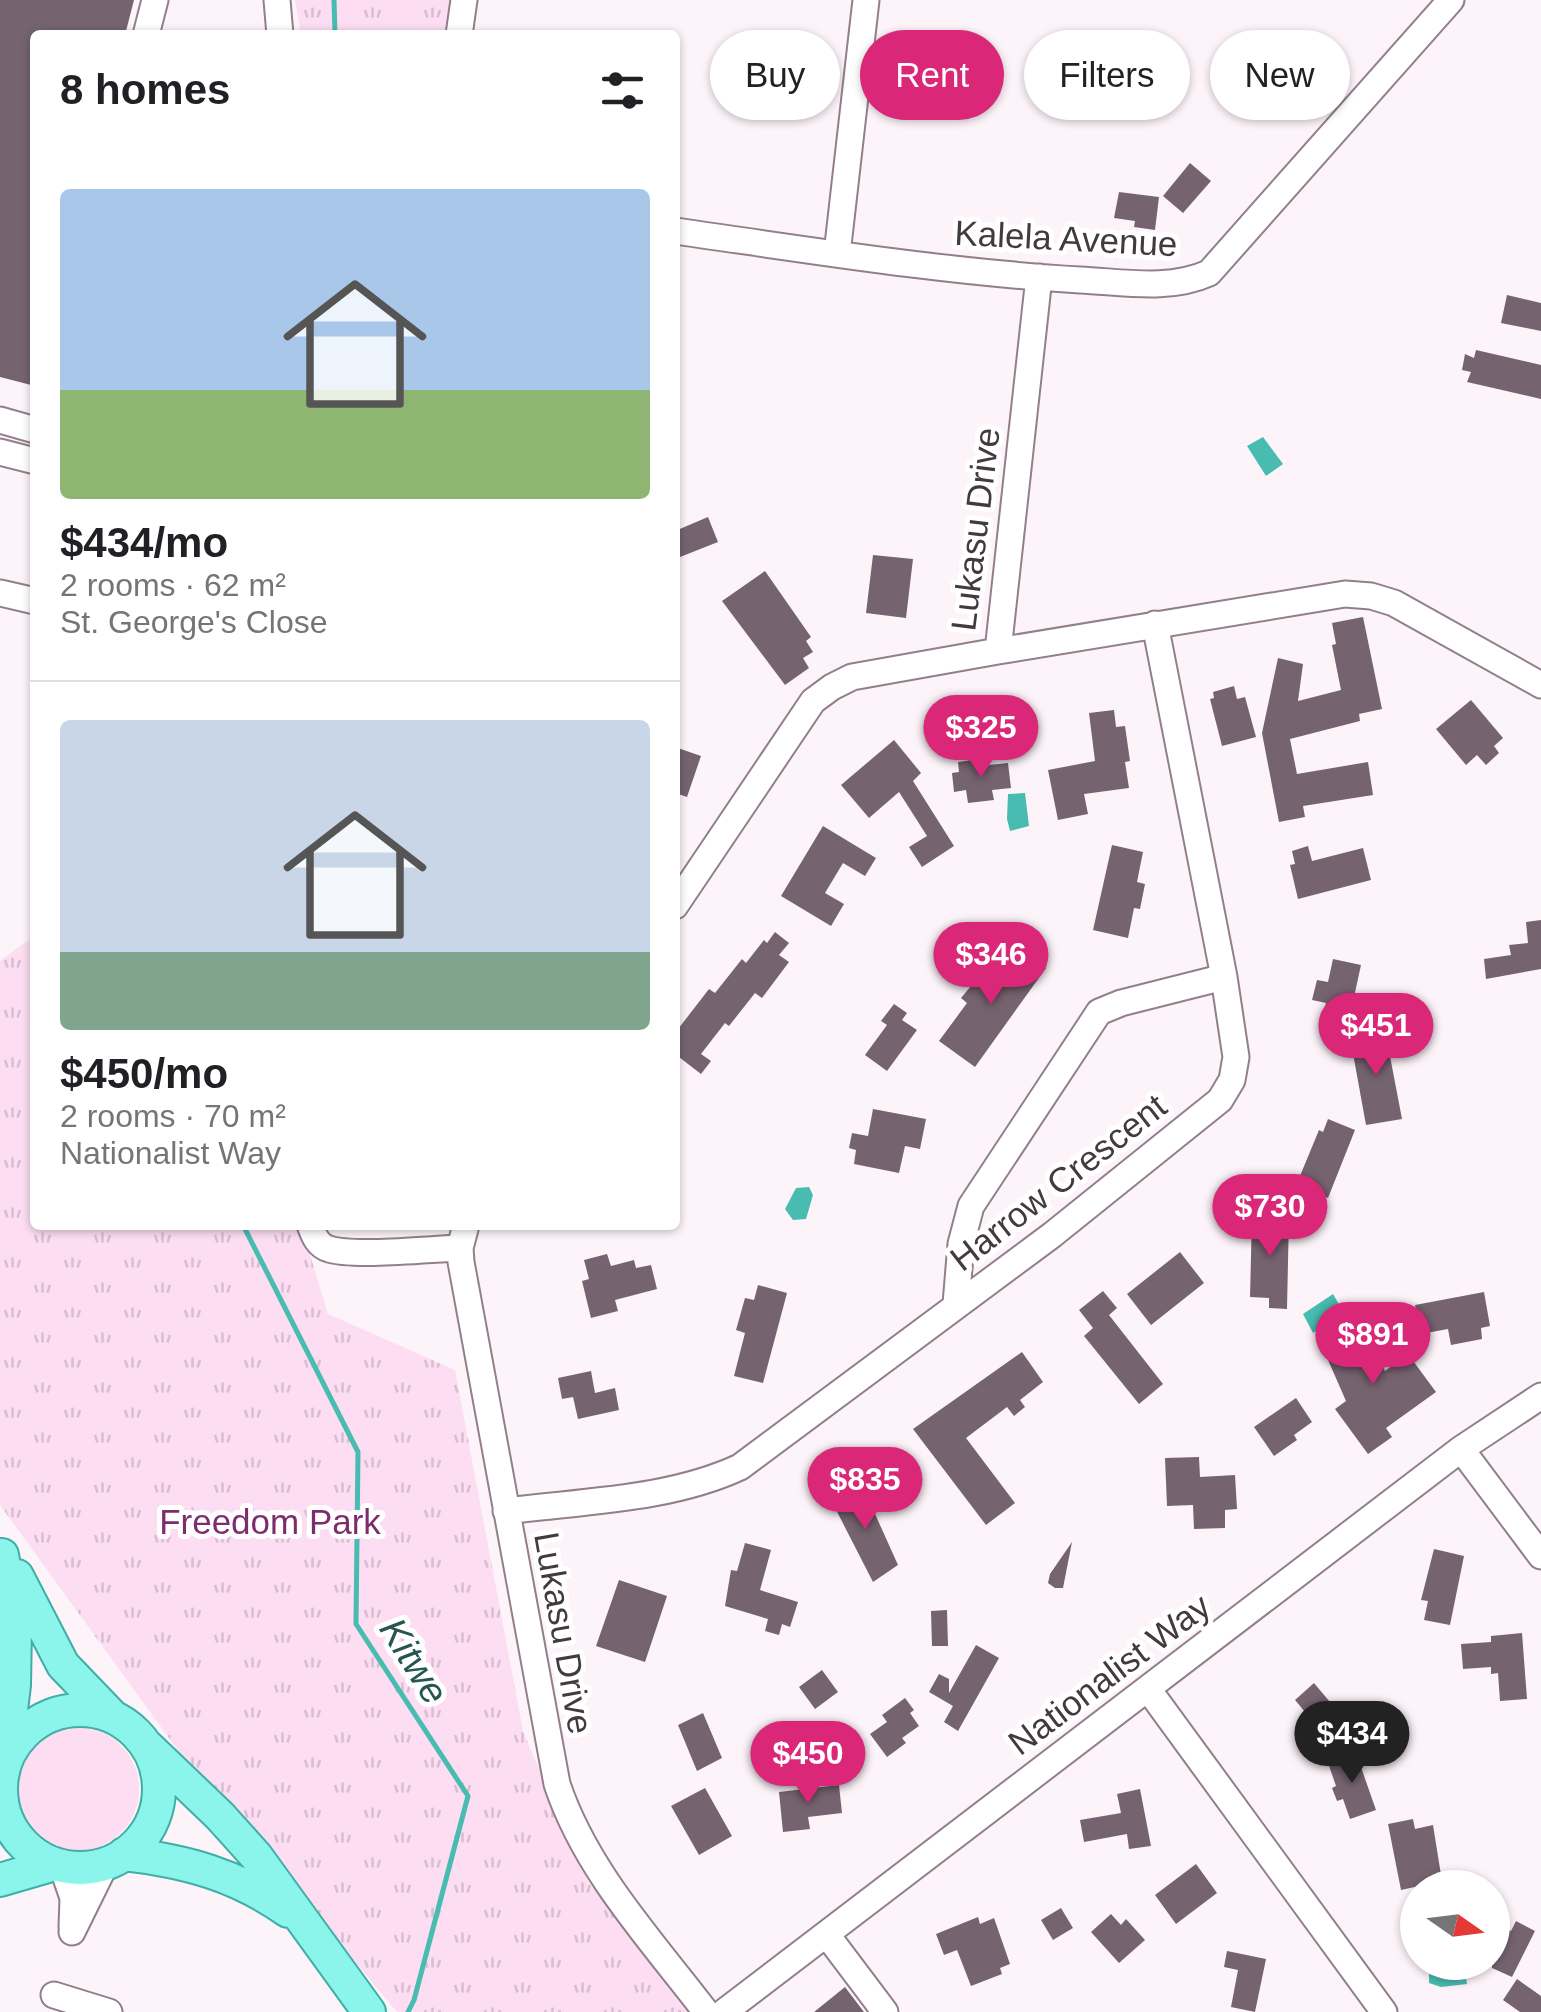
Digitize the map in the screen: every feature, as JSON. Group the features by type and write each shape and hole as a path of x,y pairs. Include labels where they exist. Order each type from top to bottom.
{"main road":[{"path":"1,1553 16,1573 62,1666 112,1716 131,1728 256,1856 369,2012"},
{"path":"1,1553 14,1629 14,1685 2,1779 6,1815 21,1842 36,1855 76,1868 115,1859 189,1863 262,1893 308,1926"},
{"path":"2,1779 14,1744 48,1716 69,1710 91,1710 112,1716"},
{"path":"115,1859 142,1837 154,1816 156,1767 145,1744"},
{"path":"0,1880 58,1865"}],"street":[{"path":"147,30 155,0"},
{"path":"277,0 280,30"},
{"path":"461,30 464,0"},
{"path":"837,254 866,0"},
{"name":"Kalela Avenue","path":"680,233 1039,277 1189,282 1209,273 1451,0"},
{"name":"Lukasu Drive","path":"680,899 814,700 852,677 998,651 1039,277"},
{"path":"0,420 30,429"},
{"path":"0,452 30,459"},
{"path":"0,592 30,600"},
{"path":"998,651 1345,594 1394,603 1541,685"},
{"name":"Harrow Crescent","path":"506,1510 676,1488 712,1480 740,1468 1052,1235 1220,1100 1232,1080 1236,1058 1155,624"},
{"path":"956,1304 961,1244 971,1206 1100,1012 1121,1003 1224,978"},
{"path":"312,1230 327,1249 353,1252 463,1237"},
{"name":"Lukasu Drive","path":"463,1237 506,1510 562,1802 598,1870 706,2012"},
{"name":"Nationalist Way","path":"724,2012 1462,1450 1541,1396"},
{"path":"1462,1450 1541,1556"},
{"path":"1148,1688 1384,2012"},
{"path":"58,1865 72,1898 72,1932 115,1859"},
{"path":"827,1935 886,2012"},
{"path":"54,1995 109,2012"}],"green space":[{"path":"295,0 465,0 462,30 300,30"},
{"name":"Freedom Park","path":"30,939 30,1230 303,1230 328,1314 455,1370 523,1731 588,1882 689,2012 397,2012 182,1756 0,1505 0,961"},
{"path":"77,1727 101,1732 121,1745 134,1765 139,1789 134,1813 121,1833 101,1846 77,1851 53,1846 33,1833 20,1813 15,1789 20,1765 33,1745 53,1732"}],"shaded area":[{"path":"1263,437 1283,464 1266,476 1247,446"},
{"path":"1025,793 1029,826 1010,831 1008,794"},
{"path":"809,1187 813,1195 806,1219 793,1220 785,1209 796,1188"},
{"path":"1333,1294 1344,1313 1313,1333 1303,1314"},
{"path":"1466,1980 1467,1984 1441,1987 1429,1983"}],"building":[{"path":"0,0 134,0 126,30 30,30 30,385 0,377"},
{"path":"1190,163 1211,181 1183,213 1163,196"},
{"path":"1119,192 1159,197 1155,230 1134,227 1135,221 1114,218"},
{"path":"1507,295 1541,303 1541,331 1501,323"},
{"path":"1476,350 1541,365 1541,399 1467,382 1471,372 1462,370 1465,354 1474,358"},
{"path":"708,517 718,542 680,557 680,529"},
{"path":"873,555 913,559 906,618 866,613"},
{"path":"765,571 811,637 806,641 813,652 803,658 809,668 785,685 722,601"},
{"path":"1363,617 1382,709 1359,714 1360,721 1290,739 1297,774 1368,762 1373,795 1303,806 1305,817 1279,822 1262,733 1278,658 1303,664 1298,701 1341,690 1332,623"},
{"path":"1234,686 1237,699 1245,697 1256,737 1222,746 1210,699 1214,698 1213,692"},
{"path":"1471,700 1503,738 1494,746 1499,753 1486,765 1477,755 1466,765 1436,729"},
{"path":"1114,710 1116,727 1125,726 1129,788 1084,794 1088,814 1058,820 1048,770 1095,761 1089,713"},
{"path":"894,740 921,773 913,781 954,846 922,867 909,847 927,836 899,792 869,818 841,785"},
{"path":"680,749 701,756 687,797 680,795"},
{"path":"979,759 979,766 1008,763 1011,788 992,790 994,800 968,803 966,790 954,792 952,773 959,772 958,762"},
{"path":"823,826 876,858 865,876 843,863 825,893 844,904 831,926 781,896"},
{"path":"1112,845 1143,852 1137,882 1145,884 1140,909 1134,908 1128,938 1093,930"},
{"path":"1308,846 1312,861 1363,848 1371,880 1298,899 1290,865 1295,864 1292,851"},
{"path":"1541,920 1541,969 1486,979 1484,959 1511,955 1509,945 1528,943 1526,922"},
{"path":"775,932 789,943 779,955 789,962 762,998 755,993 729,1026 725,1023 701,1054 711,1061 701,1074 680,1058 680,1027 709,989 715,993 742,959 746,963 764,940 767,943"},
{"path":"1020,948 1046,968 975,1067 939,1041 967,1003 961,998 986,968 998,977"},
{"path":"1333,959 1361,965 1349,1020 1323,1014 1326,1003 1312,1000 1317,980 1328,982"},
{"path":"894,1004 907,1013 902,1020 917,1030 887,1071 865,1055 887,1025 881,1021"},
{"path":"1385,1030 1402,1119 1366,1125 1350,1037"},
{"path":"873,1109 926,1119 920,1149 905,1146 899,1173 854,1164 856,1150 849,1148 852,1133 868,1136"},
{"path":"1328,1119 1355,1130 1328,1198 1301,1187 1305,1178 1300,1176 1319,1130 1323,1132"},
{"path":"1252,1215 1289,1216 1287,1309 1269,1308 1269,1298 1250,1297"},
{"path":"1180,1252 1204,1283 1151,1325 1127,1294"},
{"path":"607,1254 611,1266 634,1260 636,1268 651,1265 657,1289 615,1300 618,1311 591,1318 582,1281 589,1279 584,1260"},
{"path":"758,1285 787,1293 763,1383 734,1376 745,1333 736,1330 745,1298 754,1300"},
{"path":"1103,1291 1117,1308 1109,1315 1163,1384 1139,1404 1084,1336 1093,1328 1079,1310"},
{"path":"1484,1292 1490,1326 1481,1328 1482,1339 1451,1345 1448,1329 1421,1334 1415,1305"},
{"path":"1365,1325 1385,1371 1408,1354 1436,1392 1386,1428 1392,1437 1368,1454 1335,1409 1346,1401 1321,1344"},
{"path":"1022,1352 1043,1382 1020,1400 1025,1407 1014,1416 1007,1407 966,1438 1015,1503 986,1525 913,1429"},
{"path":"591,1371 595,1393 615,1388 619,1410 578,1419 573,1397 562,1399 558,1378"},
{"path":"1296,1398 1312,1422 1294,1435 1297,1440 1274,1456 1254,1427"},
{"path":"1199,1457 1200,1477 1235,1475 1237,1509 1225,1510 1225,1528 1194,1529 1193,1505 1167,1506 1165,1458"},
{"path":"862,1485 898,1565 873,1582 831,1500"},
{"path":"1072,1542 1063,1588 1055,1588 1048,1583 1050,1574"},
{"path":"745,1543 771,1550 760,1590 798,1602 790,1627 782,1624 779,1635 765,1631 768,1619 725,1606 731,1570 737,1571"},
{"path":"1434,1549 1464,1556 1450,1625 1424,1620 1428,1601 1421,1600"},
{"path":"619,1580 667,1596 645,1662 596,1646"},
{"path":"947,1610 948,1646 932,1646 931,1611"},
{"path":"1522,1633 1527,1699 1500,1701 1498,1673 1491,1674 1491,1667 1463,1669 1461,1644 1491,1642 1491,1636"},
{"path":"976,1645 999,1658 958,1731 944,1722 953,1706 929,1692 939,1674 949,1679 949,1693"},
{"path":"822,1670 838,1692 815,1709 799,1687"},
{"path":"1314,1683 1335,1708 1316,1725 1295,1700"},
{"path":"905,1698 919,1726 902,1738 906,1743 887,1757 870,1734 887,1722 882,1715"},
{"path":"703,1713 722,1758 697,1771 678,1725"},
{"path":"1356,1753 1376,1810 1350,1819 1343,1799 1337,1801 1328,1763"},
{"path":"839,1785 842,1813 808,1817 810,1829 783,1832 779,1792"},
{"path":"705,1788 732,1836 699,1855 671,1806"},
{"path":"1140,1789 1151,1846 1129,1849 1127,1834 1084,1842 1080,1820 1121,1813 1117,1794"},
{"path":"1413,1819 1415,1829 1433,1825 1440,1870 1400,1870 1400,1885 1388,1824"},
{"path":"1196,1864 1217,1893 1176,1924 1155,1895"},
{"path":"1061,1908 1073,1928 1053,1940 1041,1920"},
{"path":"1111,1914 1121,1925 1126,1919 1145,1940 1119,1963 1091,1932"},
{"path":"978,1917 980,1924 994,1918 1010,1964 1000,1968 1002,1974 971,1986 957,1950 944,1955 936,1934"},
{"path":"1516,1921 1535,1931 1512,1977 1510,1930"},
{"path":"1227,1951 1266,1959 1255,2012 1231,2007 1238,1970 1224,1967"},
{"path":"1517,1979 1541,1996 1541,2012 1520,2012 1503,2000"},
{"path":"845,1987 864,2012 814,2012"}],"waterway":[{"name":"Kitwe","path":"334,0 335,30"},
{"name":"Kitwe","path":"246,1230 358,1452 356,1624 468,1796 408,2012"}]}
